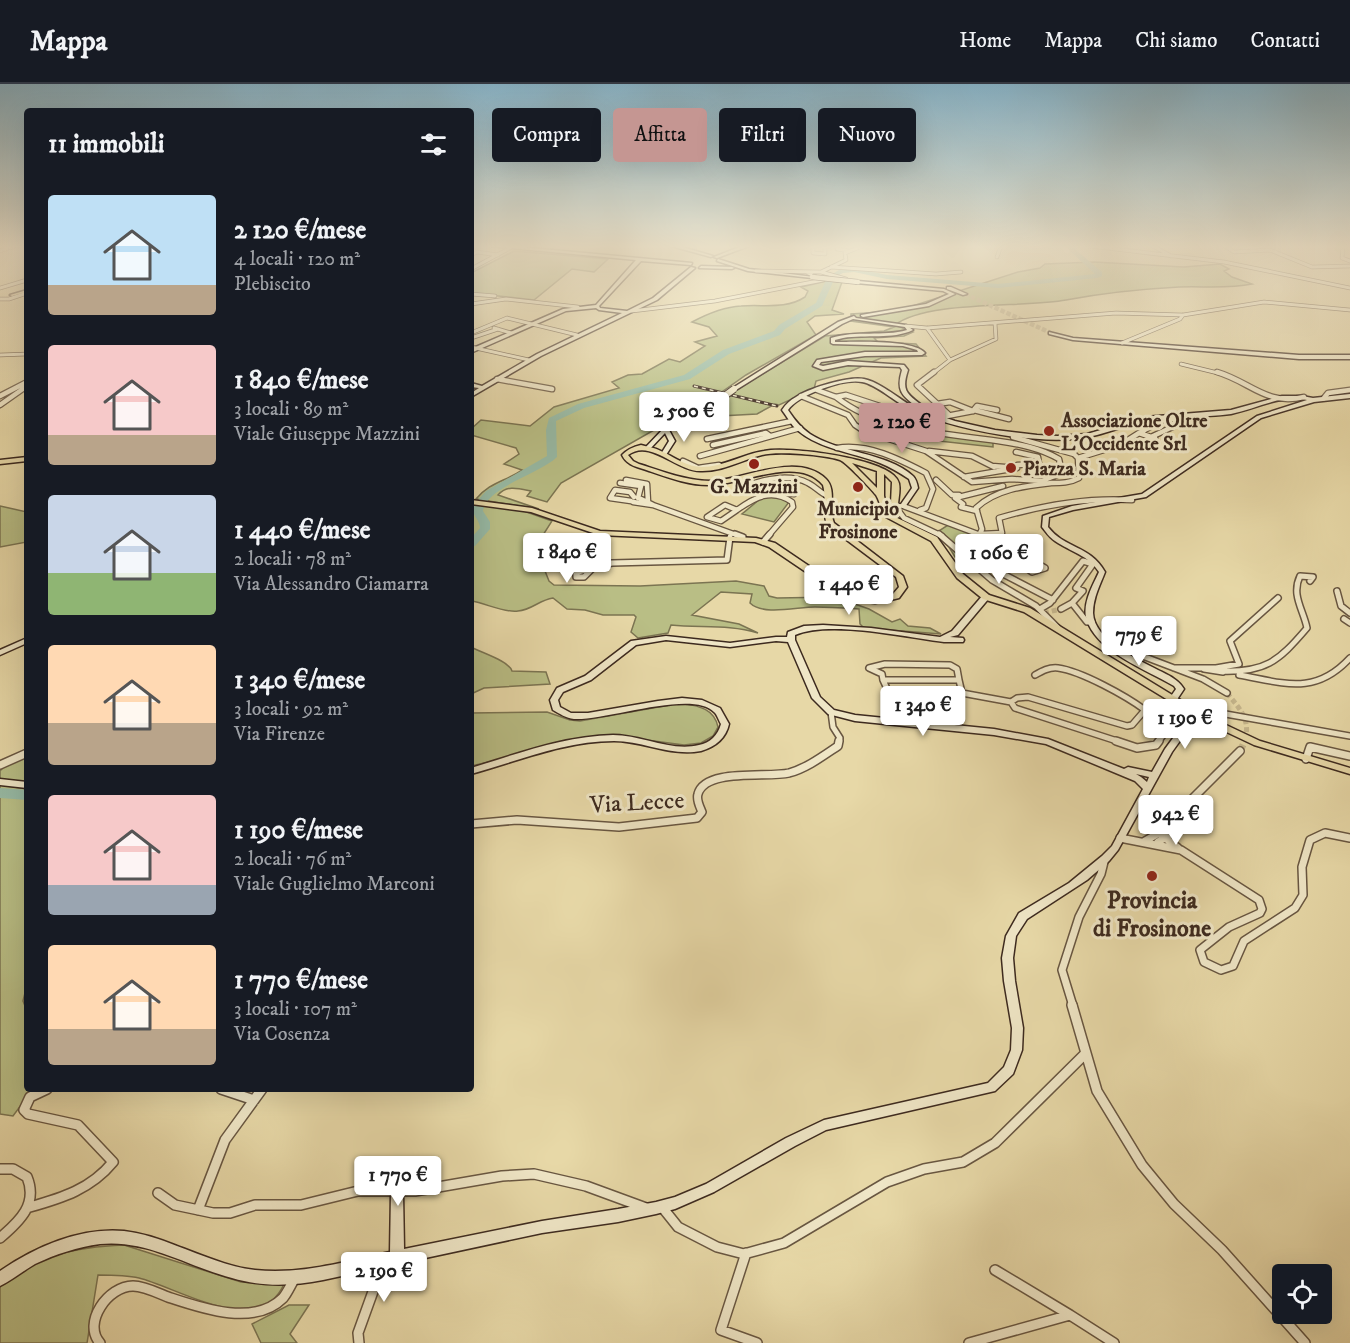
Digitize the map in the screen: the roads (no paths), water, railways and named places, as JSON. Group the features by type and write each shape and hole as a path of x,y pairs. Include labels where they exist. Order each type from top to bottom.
{"main road":[{"path":"474,393 529,360 644,305"},
{"path":"647,448 666,429 707,409 734,389 835,327 856,318 925,305"},
{"path":"474,348 560,311 597,306 602,309 632,311"},
{"path":"578,307 620,313 620,317"},
{"path":"843,325 856,318 906,326 911,330 843,336 832,341 838,345 903,345 919,349 922,353 845,356 824,359 816,364 820,368 848,363 902,366 905,370 900,382 901,388 921,407 916,409"},
{"path":"835,327 868,320"},
{"path":"1051,333 1067,338 1122,343 1299,357 1350,357"},
{"path":"474,502 495,503 532,510 599,533 743,537 772,545 852,597 881,601 897,596 903,587 899,576 831,524 825,513 828,489 823,480 809,473 777,469 722,482 703,483 640,466 625,457 630,450 647,448 696,469 770,451 846,461 880,469 890,474 896,484 895,506 903,507 915,488 912,478 884,460 837,448 800,428 792,421 786,407 801,396 817,390 854,381 867,381 889,397 916,409 1014,437 1079,437 1147,419 1231,412 1287,396 1313,400"},
{"path":"474,386 484,388"},
{"path":"1275,411 1350,396"},
{"path":"1173,699 1180,690 1177,684 1133,660 1111,644 1092,622 1091,603 1102,572 1092,558 1054,539 1044,522 1046,516 1056,512 1132,500 1153,490 1259,417 1313,400 1339,398"},
{"path":"664,454 672,441 666,429"},
{"path":"0,462 24,459"},
{"path":"846,461 881,496"},
{"path":"880,469 881,496 886,515 938,543 960,576 986,597 1027,610 1196,713 1251,741 1350,771"},
{"path":"936,639 955,633 986,597"},
{"path":"960,640 822,627 793,632 791,640 816,698 831,712 855,718 1017,735 1062,747 1113,767 1138,779 1146,787"},
{"path":"474,770 543,751 604,738 633,739 681,749 706,746 717,739 725,724 721,714 705,704 679,700 575,716 556,708 554,700 560,690 588,678 633,643 666,638 730,645 776,639 791,640"},
{"path":"0,653 24,641"},
{"path":"0,1279 33,1258 61,1247 103,1238 139,1240 247,1277 295,1278 544,1226 657,1208 721,1182 798,1136 824,1125 951,1098 991,1087 1005,1079 1013,1067 1019,1042 1008,964 1009,936 1014,925 1023,916 1092,872 1104,861 1120,838 1146,787 1196,713"},
{"path":"1113,767 1154,775"},
{"path":"0,782 24,785"},
{"path":"390,1258 397,1193"}],"street":[{"path":"559,305 563,307 560,311"},
{"path":"563,305 578,307"},
{"path":"632,311 684,305"},
{"path":"906,326 927,328 1116,313 1183,315 1251,305"},
{"path":"1297,305 1350,310"},
{"path":"1122,343 1180,319 1183,315"},
{"path":"474,332 507,318 577,335"},
{"path":"946,417 948,414 918,385 950,360 996,339 995,323"},
{"path":"488,326 511,333"},
{"path":"927,328 950,360"},
{"path":"474,337 498,329"},
{"path":"474,349 529,360"},
{"path":"0,355 24,354"},
{"path":"1181,364 1233,378 1275,401"},
{"path":"497,379 552,389"},
{"path":"0,396 24,384"},
{"path":"0,405 24,388"},
{"path":"817,390 836,397 846,408 888,424 1015,444 1059,459 1062,473 1045,482 1004,492 981,503 976,508 982,529 978,533 970,558"},
{"path":"1324,398 1328,393 1350,390"},
{"path":"836,397 846,395 917,417 940,421 946,417 974,411 977,406 997,410"},
{"path":"801,396 848,416 864,431 926,451 967,456 992,466 1016,468"},
{"path":"937,404 950,402 974,411 1009,419"},
{"path":"1014,437 1065,450 1078,458 1093,455 1124,441 1168,417 1181,423 1151,437"},
{"path":"707,439 792,421"},
{"path":"766,427 773,435"},
{"path":"700,456 800,428"},
{"path":"712,445 766,433 773,435"},
{"path":"1124,441 1140,448 1155,439 1139,433"},
{"path":"837,448 846,447 889,455 926,473 933,489 926,508 919,510"},
{"path":"926,451 964,477 981,483 1011,479 1070,483 1078,479 1078,458"},
{"path":"964,477 1016,468 1017,465 1038,464 1038,460"},
{"path":"683,461 698,468 719,465"},
{"path":"992,466 998,472"},
{"path":"627,480 647,484 650,504"},
{"path":"794,494 777,491 757,493 750,491 748,486 762,481 797,480 810,483 820,494 828,496"},
{"path":"936,480 952,495 973,495"},
{"path":"620,483 641,486 635,499 743,537"},
{"path":"977,511 961,507 963,504 956,498 1003,486"},
{"path":"738,510 725,505 707,517 721,522 763,495 781,495 792,502 793,507 763,542"},
{"path":"903,507 919,510 978,533 994,535 1002,534 999,518 1024,510 1090,501 1132,500"},
{"path":"895,506 904,518 945,537 992,580 1040,609 1058,629"},
{"path":"978,533 1032,572 1045,568 1028,555 1001,542 994,535"},
{"path":"594,566 631,561 726,560 730,537"},
{"path":"994,546 993,562 1000,572 1053,600"},
{"path":"1040,609 1053,600 1083,561 1093,564 1076,588 1083,591 1072,603 1061,609"},
{"path":"1219,672 1252,671 1278,662 1307,628 1306,616 1298,603 1294,587 1300,576 1313,577 1310,581"},
{"path":"1337,591 1341,606 1350,613"},
{"path":"1204,669 1239,664 1230,641 1278,598"},
{"path":"1072,603 1087,622 1092,622"},
{"path":"1111,644 1212,683 1227,693"},
{"path":"1174,668 1204,669 1310,686 1331,677 1350,658"},
{"path":"962,693 957,669 950,665 870,666 870,670 882,674 889,693 902,697 955,697 962,693 1011,702 1017,698 1028,698 1126,726 1132,725 1145,710 1134,702 1059,668 1046,669 1035,675"},
{"path":"883,680 960,680"},
{"path":"1011,702 1015,708 1137,748 1156,745 1185,706"},
{"name":"Via Lecce","path":"474,824 517,820 619,827 697,818 702,812 697,798 698,792 708,785 738,776 794,771 838,746 840,738 833,728 831,712"},
{"path":"1196,713 1220,713 1350,736"},
{"path":"1306,759 1310,747 1350,756"},
{"path":"1240,751 1170,821 1166,828 1168,836 1181,850 1254,895 1262,904 1260,913 1229,927 1200,950 1204,962 1221,970 1233,966 1244,941 1295,908 1304,895 1302,867 1310,840 1325,833 1350,838"},
{"path":"0,765 24,754"},
{"path":"1145,841 1152,834 1168,836"},
{"path":"1156,843 1168,836"},
{"path":"1120,838 1156,843 1181,850"},
{"path":"1104,861 1101,874 1079,917 1062,970 1101,1100 1142,1166 1174,1204 1222,1250 1302,1341"},
{"path":"158,1193 175,1205 230,1213 255,1205 301,1205 357,1191 397,1193 502,1176 534,1174 586,1186 657,1208 678,1227 717,1247 746,1253 783,1243 887,1182 924,1169 963,1162 981,1153 995,1143 1086,1053"},
{"path":"0,1238 30,1207 79,1191 103,1176 113,1162 78,1125 28,1114 24,1110 30,1097 41,1092"},
{"path":"230,1092 254,1100"},
{"path":"198,1210 225,1140 260,1092"},
{"path":"0,1170 13,1169 27,1177 32,1198 30,1207"},
{"path":"746,1253 721,1330 757,1343"},
{"path":"359,1343 358,1333 390,1258"},
{"path":"995,1270 1114,1343"},
{"path":"100,1343 95,1339 94,1328 98,1310 105,1298 123,1287 134,1286 230,1317 249,1317 268,1312 284,1299 295,1278"},
{"path":"969,1343 1070,1315"}],"waterway":[{"path":"474,541 485,529 485,522 478,511 482,500 489,493 552,457 550,430 552,420 581,406 687,377 726,352 777,333 782,327 818,305"},
{"path":"0,793 24,795"}],"tunnel":[{"path":"989,305 1051,333"},
{"path":"1044,613 1061,609"},
{"path":"1227,693 1246,721 1244,742"},
{"path":"1240,751 1245,741"}],"railway":[{"path":"694,386 777,406"}],"place":[{"name":"Associazione Oltre L'Occidente Srl","path":"1049,431"},
{"name":"G. Mazzini","path":"754,464"},
{"name":"Piazza S. Maria","path":"1011,468"},
{"name":"Municipio Frosinone","path":"858,487"},
{"name":"Provincia di Frosinone","path":"1152,876"}]}
